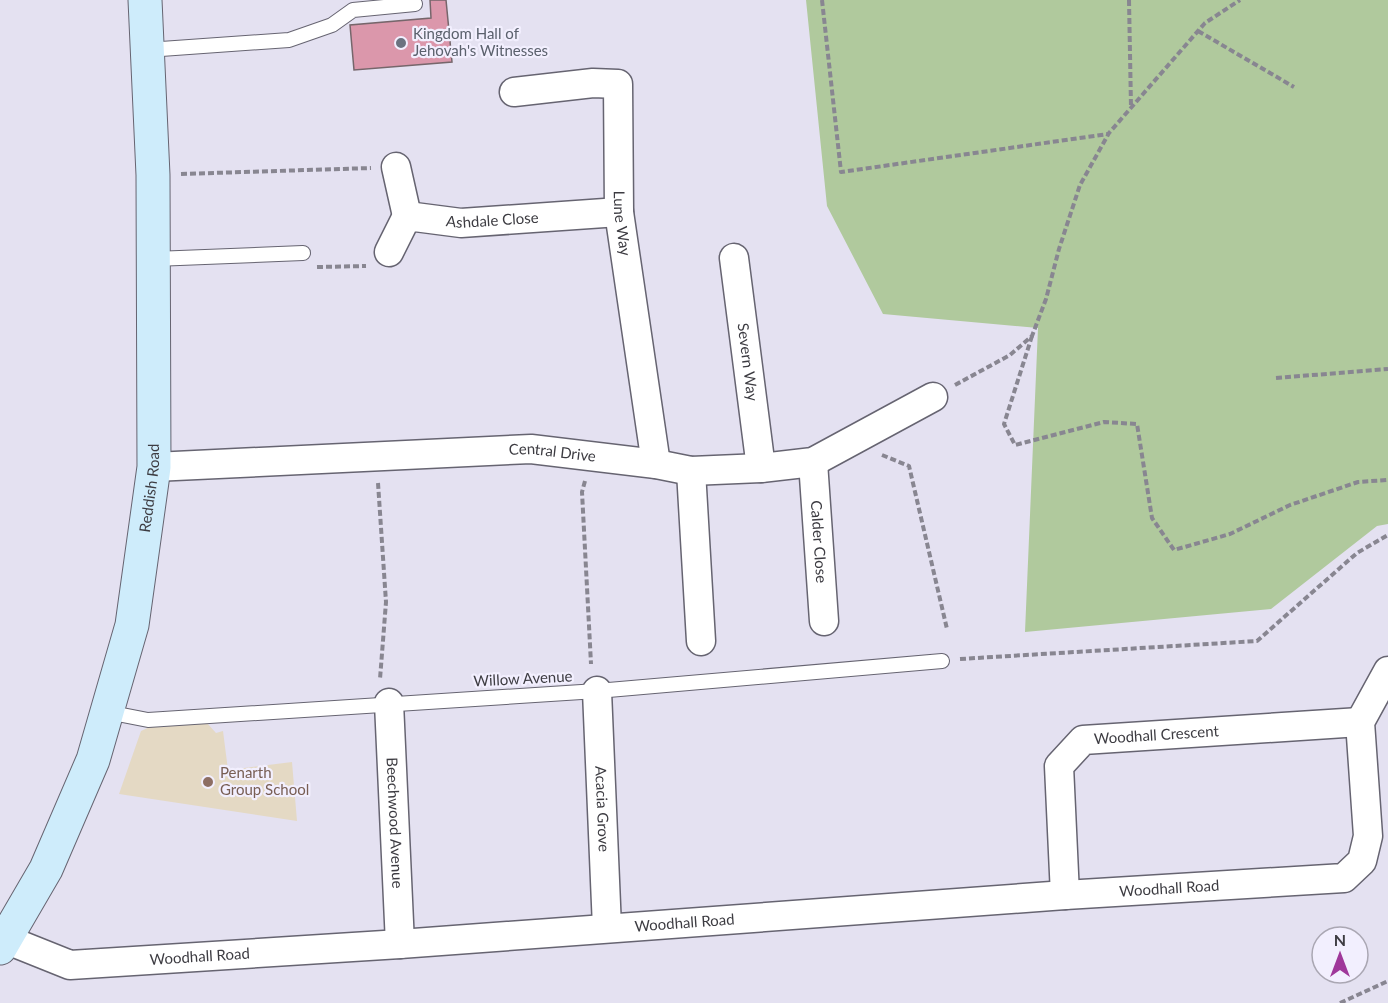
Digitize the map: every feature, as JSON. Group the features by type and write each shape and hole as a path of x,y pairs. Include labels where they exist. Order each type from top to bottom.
{"main road":[{"name":"Reddish Road","path":"3,944 46,869 93,760 132,625 154,467 153,175 145,0"}],"street":[{"name":"Lune Way","path":"514,92 592,83 618,84 619,212 656,464"},
{"path":"389,252 407,216 396,167"},
{"name":"Ashdale Close","path":"407,216 461,223 619,212"},
{"name":"Severn Way","path":"734,258 761,468"},
{"name":"Central Drive","path":"154,467 531,449 656,464 691,471 761,468 813,462 933,397"},
{"name":"Calder Close","path":"813,462 824,621"},
{"path":"691,471 701,641"},
{"path":"1360,722 1388,671"},
{"name":"Acacia Grove","path":"594,678 607,928"},
{"name":"Beechwood Avenue","path":"384,691 400,944"},
{"name":"Woodhall Road","path":"3,944 70,965 400,944 1065,895 1344,878 1362,861 1368,836 1360,722"},
{"name":"Woodhall Crescent","path":"1065,895 1059,766 1083,740 1360,722"}],"lane":[{"path":"147,50 289,40 332,25 353,10 415,4"},
{"path":"154,259 303,253"},
{"name":"Willow Avenue","path":"107,712 148,720 384,691 942,661"}],"path":[{"path":"822,0 841,172 1109,133"},
{"path":"1129,0 1131,108"},
{"path":"1240,0 1205,23 1109,133 1080,185 1059,249 1046,299 1004,424 1015,445 1104,422 1137,424 1152,518 1174,550 1230,534 1290,505 1358,482 1388,480"},
{"path":"1198,31 1294,87"},
{"path":"153,175 396,167"},
{"path":"933,397 1010,355 1032,336"},
{"path":"1276,378 1388,369"},
{"path":"851,441 909,466 947,629"},
{"path":"376,456 386,602 384,691"},
{"path":"591,457 582,492 594,678"},
{"path":"942,661 1257,641 1357,553 1388,535"},
{"path":"1340,1003 1388,981"}],"shaded area":[{"name":"Penarth Group School","path":"207,723 216,733 223,731 228,770 292,762 297,821 119,794 141,731 152,726"}],"green space":[{"path":"806,0 1388,0 1388,524 1377,526 1271,609 1025,632 1038,328 883,314 827,206"}],"building":[{"name":"Kingdom Hall of Jehovah's Witnesses","path":"430,0 446,0 452,62 354,70 350,25 431,18"}],"place":[{"name":"Kingdom Hall of Jehovah's Witnesses","path":"401,43"},
{"name":"Penarth Group School","path":"208,782"}]}
